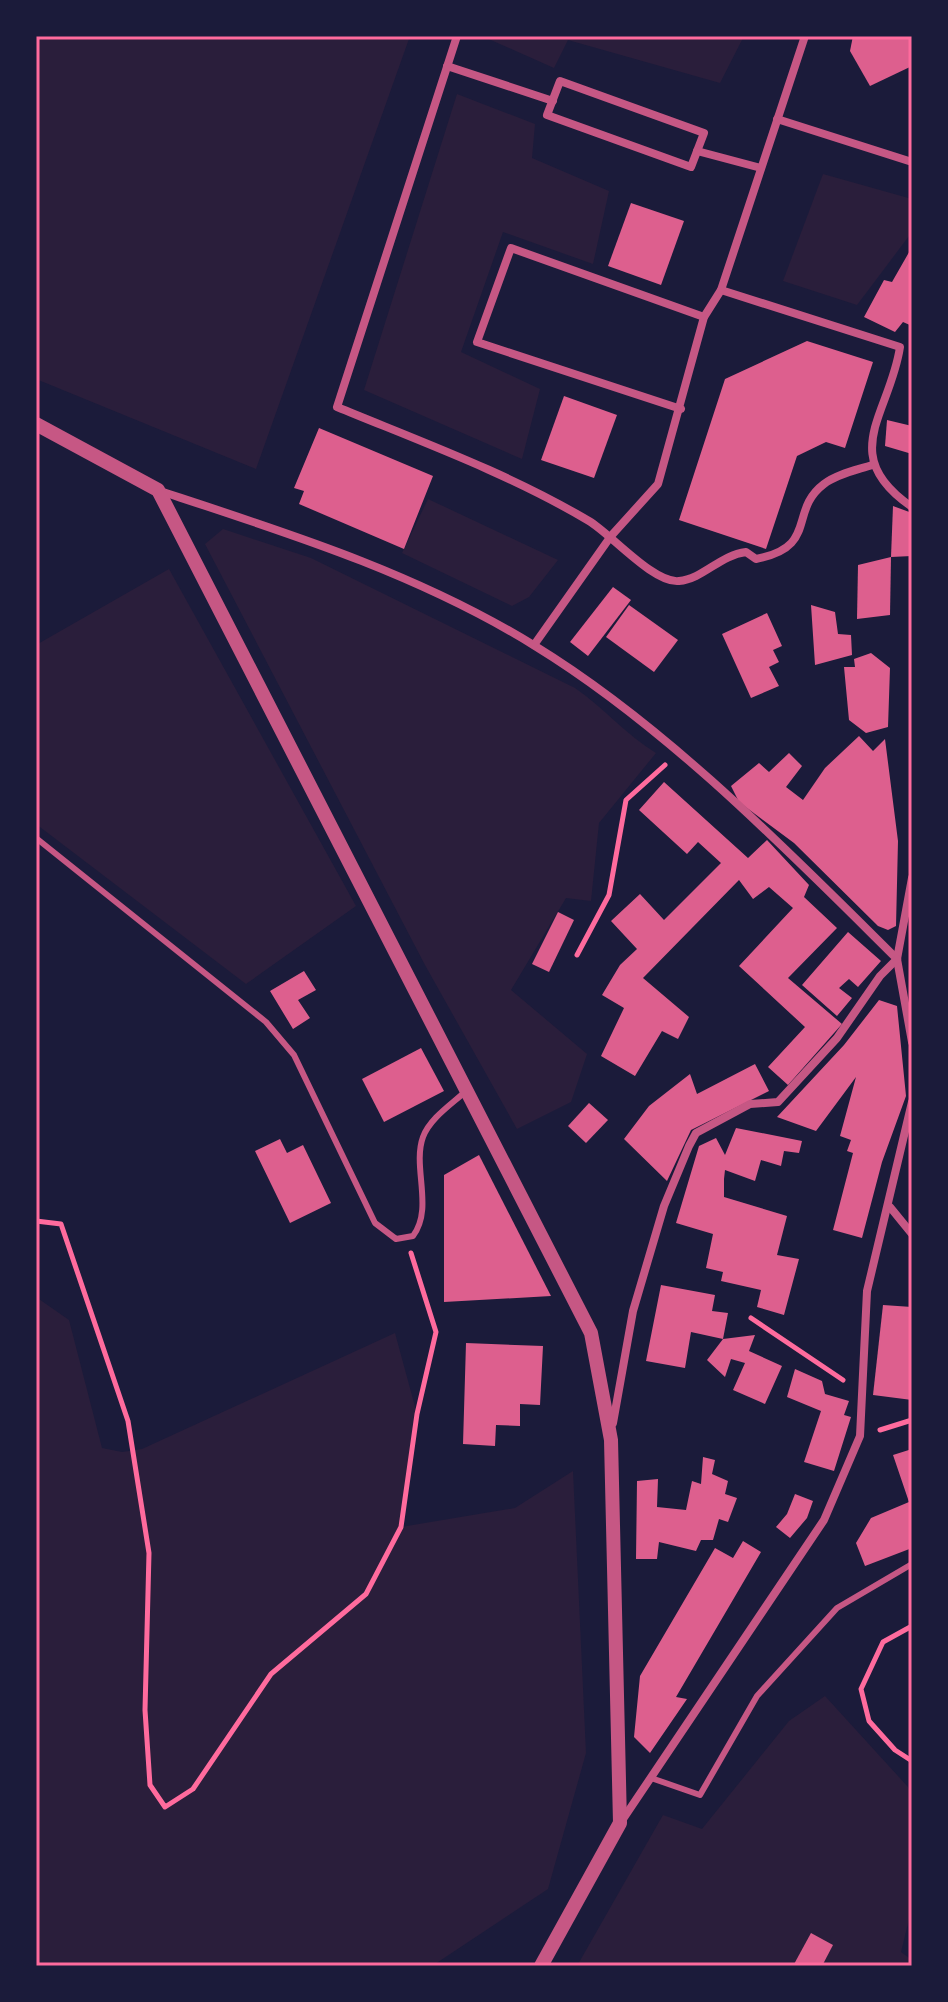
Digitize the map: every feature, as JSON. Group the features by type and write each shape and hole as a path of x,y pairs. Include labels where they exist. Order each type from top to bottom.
{"street":[{"path":"457,36 337,407 514,481 611,536 632,557 670,580 680,581 728,555 746,552 756,559 774,556 796,541 810,501 823,484 872,465"},
{"path":"534,645 611,536 658,484 704,317 721,290 805,36"},
{"path":"447,66 553,101"},
{"path":"560,81 704,133 691,167 547,115 553,101 560,81"},
{"path":"777,119 912,162"},
{"path":"697,151 761,168"},
{"path":"681,409 477,342 511,248 704,317"},
{"path":"721,290 900,347 869,440 872,465 896,496 912,507"},
{"path":"36,424 158,490 336,549 444,597 534,645 623,704 806,869 897,959"},
{"path":"158,490 591,1333 611,1440 620,1823"},
{"path":"912,878 897,959 912,1042"},
{"path":"611,1440 633,1311 664,1206 696,1133 750,1104 778,1102 837,1038 880,976 897,959"},
{"path":"541,1966 620,1823 824,1520 860,1436 867,1291 890,1207 912,1102"},
{"path":"890,1207 912,1234"}],"lane":[{"path":"36,838 266,1022 294,1055 375,1223 396,1239 406,1238 418,1229 421,1218 423,1136 433,1122 466,1091"},
{"path":"651,1778 700,1795 757,1696 837,1608 912,1564"}],"path":[{"path":"577,955 609,895 626,800 678,754"},
{"path":"36,1221 61,1224 128,1421 149,1553 145,1710 150,1785 165,1807 193,1789 271,1674 366,1594 401,1527 417,1414 436,1332 406,1238"},
{"path":"751,1318 840,1380 862,1382"},
{"path":"860,1436 912,1420"},
{"path":"912,1626 883,1642 861,1689 869,1721 895,1750 912,1761"}],"shaded area":[{"path":"36,36 410,36 256,469 36,379"},
{"path":"482,36 744,36 720,83 568,40 554,68"},
{"path":"457,94 535,124 532,158 609,191 593,264 503,232 461,352 540,389 522,459 364,390"},
{"path":"823,174 912,199 912,232 857,305 783,281"},
{"path":"428,499 558,560 529,597 512,606 402,553"},
{"path":"223,529 311,558 575,688 656,753 599,823 591,901 566,898 511,990 587,1054 571,1102 517,1129 425,965 205,544"},
{"path":"169,569 356,906 246,984 36,824 36,645"},
{"path":"36,1297 69,1320 102,1448 122,1452 142,1449 395,1333 417,1414 401,1527 515,1508 573,1471 586,1753 548,1889 432,1966 36,1966"},
{"path":"825,1696 908,1787 912,1798 912,1907 901,1952 912,1960 912,1966 577,1966 663,1815 702,1829 789,1721"}],"building":[{"path":"853,36 912,36 912,66 870,86 850,51"},
{"path":"631,203 684,221 661,285 608,266"},
{"path":"912,247 912,326 903,322 895,332 864,317 884,280 892,282"},
{"path":"807,341 873,362 845,448 826,442 797,456 766,549 679,520 725,379"},
{"path":"564,396 617,415 594,478 541,460"},
{"path":"887,420 912,426 912,454 885,446"},
{"path":"319,428 433,476 404,549 299,504 304,491 294,488"},
{"path":"893,506 912,513 912,556 891,557"},
{"path":"891,557 890,615 857,619 858,565"},
{"path":"613,587 631,600 588,656 570,642"},
{"path":"629,605 678,640 654,672 606,637"},
{"path":"811,605 835,612 838,634 851,635 852,655 815,665"},
{"path":"767,613 782,646 773,650 779,662 769,667 779,686 751,698 722,634"},
{"path":"871,653 890,668 888,727 866,733 849,720 844,667 855,667 854,659"},
{"path":"859,736 873,751 885,739 898,841 896,926 888,930 878,926 794,843 739,802 731,786 759,763 769,772 789,753 802,766 786,787 803,800 825,768"},
{"path":"664,782 748,858 767,840 809,885 804,897 837,928 788,978 842,1024 788,1085 768,1067 805,1027 739,966 793,908 769,887 753,899 739,880 643,978 689,1017 678,1039 662,1031 635,1076 601,1056 624,1008 602,995 620,965 637,949 611,921 640,894 664,920 721,863 698,842 687,854 639,810"},
{"path":"558,912 574,920 549,972 532,964"},
{"path":"848,932 881,961 858,987 849,979 839,988 852,998 837,1016 802,985"},
{"path":"304,971 316,990 298,1000 310,1018 293,1029 270,991"},
{"path":"879,1000 897,1006 906,1096 882,1162 862,1238 833,1230 853,1153 847,1151 851,1140 840,1136 856,1077 816,1131 777,1117 844,1045"},
{"path":"421,1048 444,1091 384,1122 362,1079"},
{"path":"755,1064 769,1091 691,1130 667,1181 624,1139 649,1106 690,1074 697,1094"},
{"path":"589,1103 608,1120 586,1143 568,1126"},
{"path":"736,1128 802,1141 799,1153 784,1151 781,1166 761,1160 755,1181 725,1170 724,1179 724,1197 787,1216 777,1255 799,1259 784,1315 757,1307 761,1290 721,1281 723,1272 706,1268 713,1234 676,1223 699,1146 716,1138 725,1155"},
{"path":"280,1139 287,1153 303,1145 331,1203 290,1223 255,1151"},
{"path":"479,1155 551,1296 444,1302 444,1175"},
{"path":"661,1285 715,1295 712,1311 728,1313 723,1339 691,1332 685,1368 646,1361"},
{"path":"883,1305 912,1307 912,1400 873,1395"},
{"path":"755,1335 749,1351 782,1366 765,1404 733,1390 745,1363 731,1359 725,1377 707,1360 723,1339"},
{"path":"466,1343 543,1346 540,1405 520,1404 520,1426 496,1425 495,1446 463,1444"},
{"path":"795,1369 822,1381 825,1394 849,1401 844,1415 851,1417 834,1471 804,1462 821,1411 787,1397"},
{"path":"912,1449 912,1548 865,1566 856,1543 871,1518 909,1502 893,1455"},
{"path":"703,1457 715,1460 712,1474 728,1481 725,1494 737,1498 728,1522 719,1519 713,1540 701,1540 696,1551 659,1542 657,1559 636,1559 637,1481 658,1479 657,1507 686,1510 692,1481 701,1484"},
{"path":"795,1494 813,1501 807,1518 790,1538 776,1527 787,1514"},
{"path":"743,1541 761,1552 676,1697 687,1699 650,1753 634,1737 640,1676 715,1548 733,1558"},
{"path":"811,1933 833,1945 822,1966 793,1966"}]}
